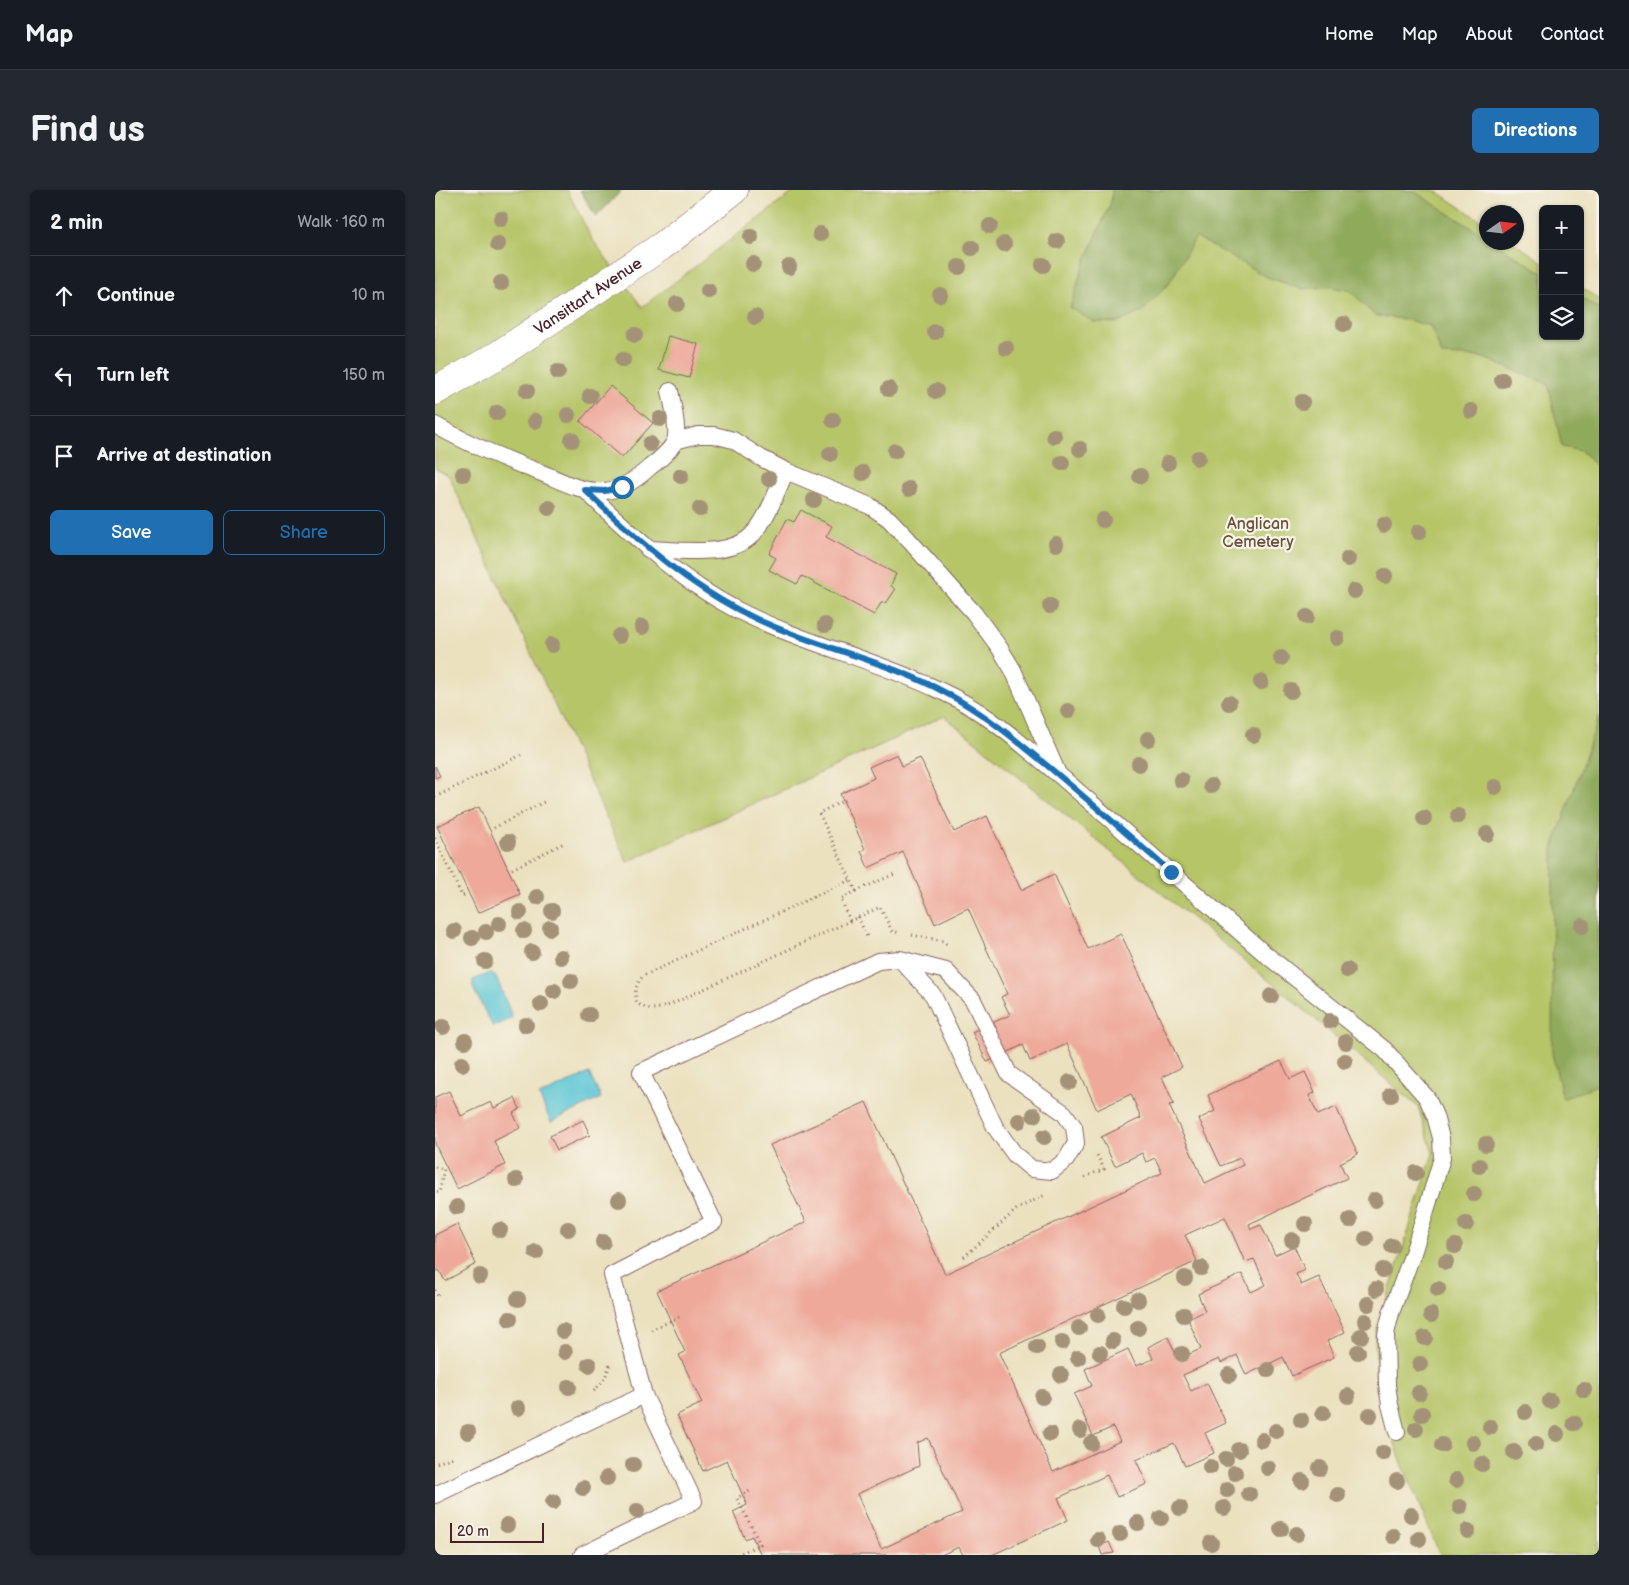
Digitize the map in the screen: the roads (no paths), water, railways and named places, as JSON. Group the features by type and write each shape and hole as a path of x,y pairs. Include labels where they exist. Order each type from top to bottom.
{"main road":[{"name":"Vansittart Avenue","path":"435,391 498,354 662,246 733,190"}],"lane":[{"path":"435,425 507,460 585,490 605,491 622,487 641,476 665,454 675,441 675,417 670,391"},
{"path":"675,441 698,435 714,435 733,440 786,471 870,506 889,519 974,613 999,647 1013,670 1058,774"},
{"path":"649,549 714,551 732,546 751,536 762,520 786,471"},
{"path":"585,490 635,538 711,596 771,626 878,664 945,692 989,718 1058,774 1264,953 1385,1050 1427,1098 1435,1116 1441,1138 1442,1158 1414,1250 1391,1313 1386,1334 1387,1385 1397,1432"},
{"path":"581,1555 694,1501 644,1395 611,1275 713,1222 641,1072 878,961 900,959 946,971 973,1000 1009,1074 1064,1113 1074,1127 1076,1144 1066,1160 1052,1171 1032,1169 1015,1155 995,1127 933,995 900,959"},
{"path":"435,1495 644,1395"}],"water":[{"path":"490,973 496,977 512,1016 510,1019 493,1027 473,988 473,980"},
{"path":"589,1073 601,1098 551,1122 539,1096"}],"park label":[{"name":"Anglican Cemetery","path":"1258,532"}]}
